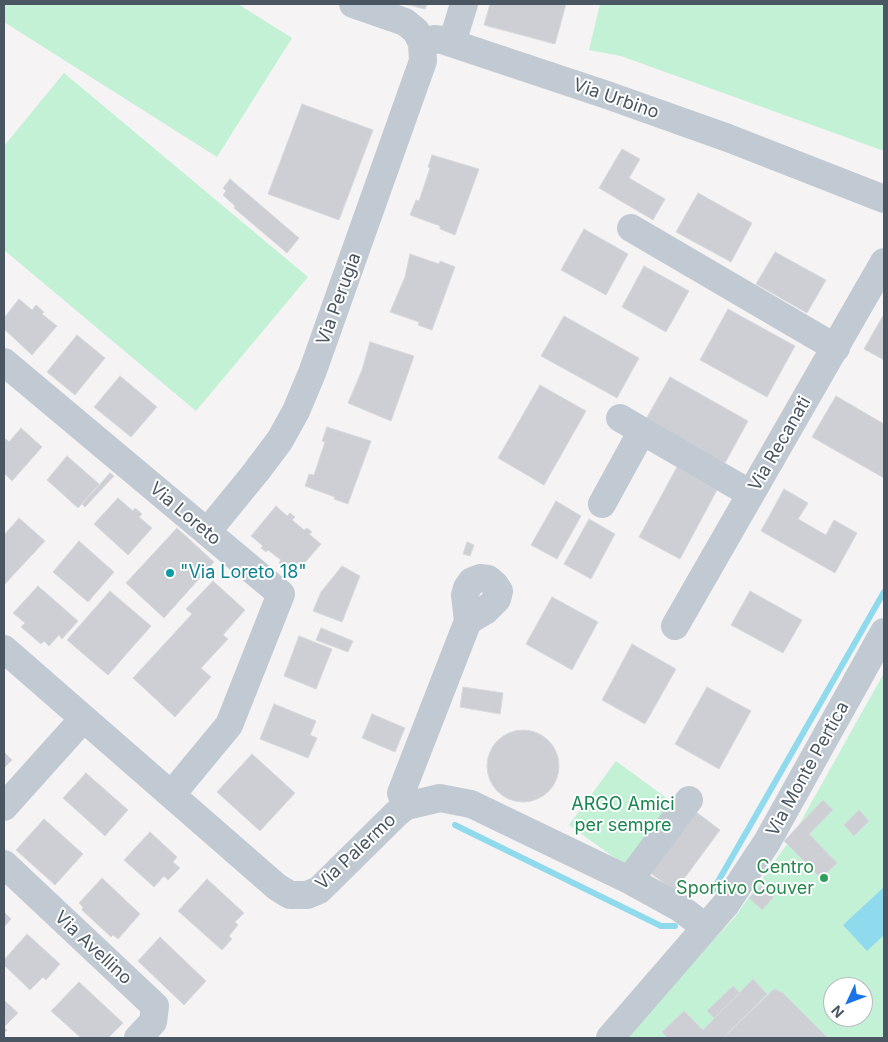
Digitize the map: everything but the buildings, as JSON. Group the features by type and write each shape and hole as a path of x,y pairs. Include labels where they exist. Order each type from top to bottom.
{"street":[{"path":"353,4 405,22 416,31 422,42"},
{"path":"452,43 464,4"},
{"name":"Via Urbino","path":"422,42 434,39 452,43 718,135 884,200"},
{"name":"Via Perugia","path":"207,532 280,440 296,412 322,346 420,70 424,53 422,42"},
{"path":"631,228 836,348"},
{"name":"Via Recanati","path":"675,626 884,262"},
{"name":"Via Loreto","path":"4,362 281,594 229,726 172,794"},
{"path":"602,504 631,424 751,494"},
{"path":"406,806 401,793 468,621"},
{"name":"Via Monte Pertica","path":"610,1038 726,904 767,842 884,632"},
{"name":"Via Palermo","path":"4,649 277,887 290,895 307,895 319,890 406,806 440,798 471,804 631,881 680,908 705,927"},
{"path":"4,807 83,719"},
{"path":"631,881 636,871 689,800"},
{"name":"Via Avellino","path":"4,864 155,1006 153,1022 138,1038"}],"green space":[{"path":"4,4 238,4 292,38 217,157 4,22"},
{"path":"600,4 884,4 884,151 621,56 589,50"},
{"path":"64,73 308,277 196,411 4,250 4,146"},
{"name":"Centro Sportivo Couver","path":"884,673 884,1038 621,1038 734,918 792,837"},
{"name":"ARGO Amici per sempre","path":"616,761 676,805 630,869 569,825"}],"water":[{"path":"884,887 884,935 867,951 843,925"}],"waterway":[{"path":"712,892 884,592"},
{"path":"455,825 661,926 675,926"}],"place":[{"name":"\"Via Loreto 18\"","path":"170,573"},
{"name":"Centro Sportivo Couver","path":"824,878"}]}
